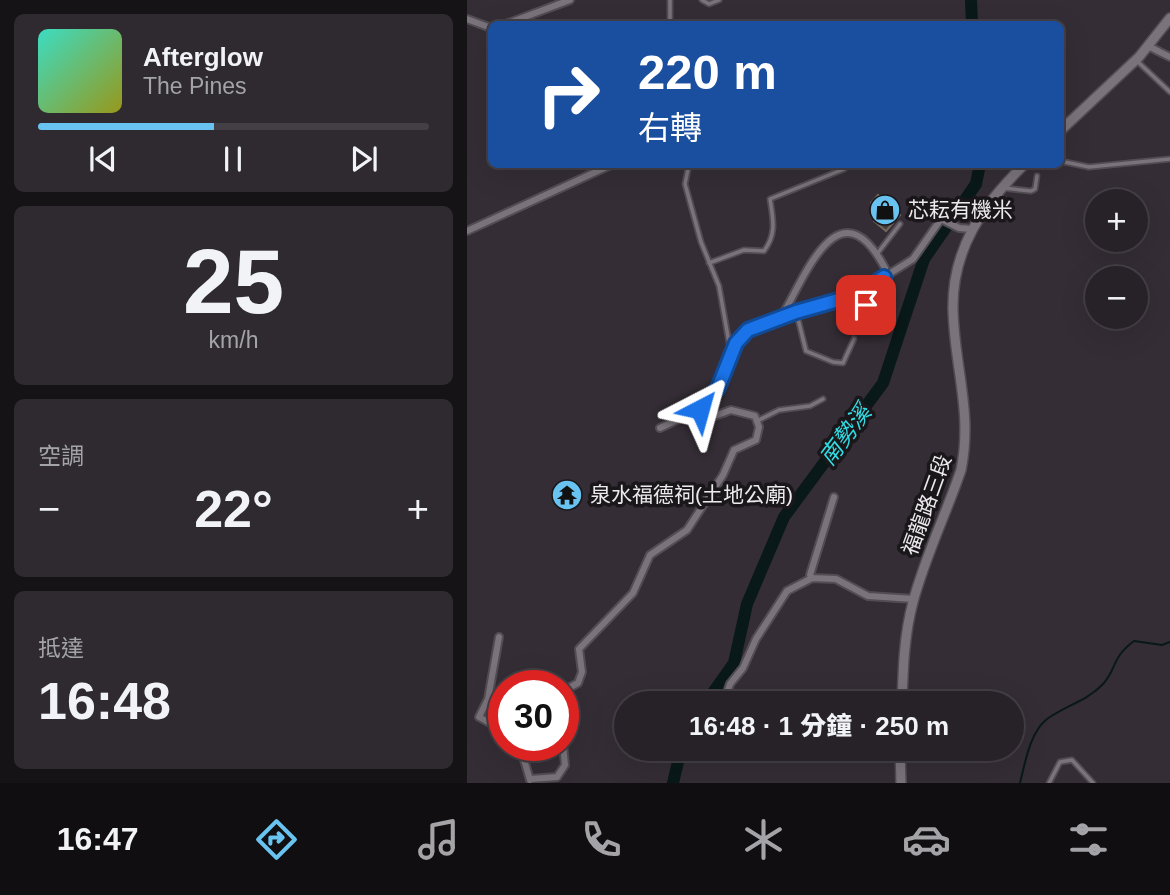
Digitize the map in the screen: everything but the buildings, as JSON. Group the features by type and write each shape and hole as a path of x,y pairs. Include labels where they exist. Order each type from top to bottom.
{"main road":[{"path":"1064,127 1136,60 1170,18"},
{"name":"福龍路三段","path":"903,691 905,644 914,599 961,470 965,446 965,400 953,310 956,275 971,229 1001,188 1021,168"},
{"path":"900,761 901,783"}],"street":[{"path":"514,21 570,0"},
{"path":"467,19 488,27"},
{"path":"1148,46 1170,57"},
{"path":"467,231 604,168"},
{"path":"660,428 700,409 718,388 731,354 741,336 748,330 782,316 856,295 913,259 941,219 959,228 971,229"},
{"path":"782,316 811,265 829,239 837,233 855,233 873,247 885,268"},
{"path":"579,682 583,672 579,649 633,593 650,555 687,530 723,475 734,450 756,440 759,427 755,416 731,410 709,418 700,409"},
{"path":"812,578 810,575 834,498"},
{"path":"728,691 743,668 756,639 787,591 812,578 846,582 868,596 914,599"},
{"path":"493,670 499,637"},
{"path":"488,699 479,717 488,722"},
{"path":"524,761 530,781 557,778 565,761"}],"lane":[{"path":"670,0 670,21"},
{"path":"702,0 709,4 719,0"},
{"path":"1136,60 1170,92"},
{"path":"1064,162 1089,167 1170,159"},
{"path":"688,168 685,184 709,263 719,286 731,354"},
{"path":"709,263 744,250 764,251 771,241 774,223 770,199 844,168"},
{"path":"1001,188 1031,191 1035,189 1037,176"},
{"path":"877,254 900,225"},
{"path":"864,309 884,289 884,277"},
{"path":"796,312 806,351 833,362 843,363 854,339"},
{"path":"757,421 779,410 810,406 823,399"},
{"path":"1049,783 1060,762 1072,760 1093,783"}],"waterway":[{"name":"南勢溪","path":"971,0 972,21"},
{"name":"南勢溪","path":"714,691 734,663 747,604 784,517 883,383 924,259 976,184 979,168"},
{"path":"1020,783 1032,740 1047,719 1097,690 1107,679 1121,653 1134,641 1162,645 1170,642"},
{"name":"南勢溪","path":"673,783 678,761"}],"place":[{"name":"芯耘有機米","path":"885,210"},
{"name":"泉水福德祠(土地公廟)","path":"567,495"}],"route":[{"path":"700,409 710,400 725,376 736,343 755,326 856,295 884,277 884,289 866,305"}]}
